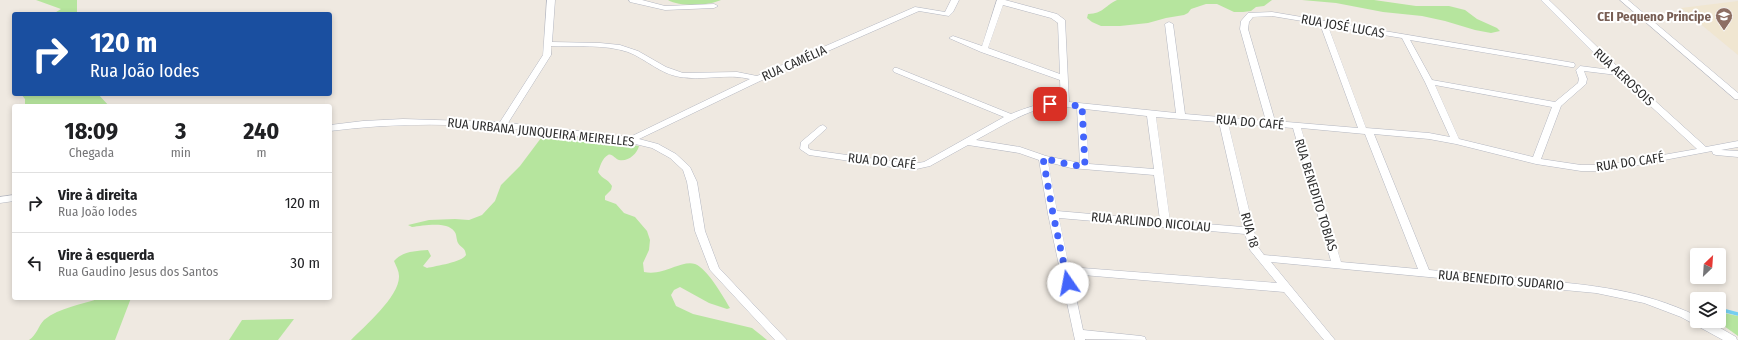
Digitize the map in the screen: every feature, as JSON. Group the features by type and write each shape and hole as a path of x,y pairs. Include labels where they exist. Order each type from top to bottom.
{"street":[{"path":"502,126 547,55 551,0"},
{"path":"633,0 665,8 714,6"},
{"name":"RUA CAMÉLIA","path":"631,140 758,79 918,9 946,14 949,12 955,0"},
{"name":"RUA AEROSOIS","path":"1545,0 1619,72 1705,151"},
{"path":"1624,0 1738,97"},
{"path":"984,50 1001,1 1059,19 1062,25 1065,104"},
{"name":"RUA JOSÉ LUCAS","path":"1271,123 1244,29 1245,21 1251,16 1260,14 1272,14 1548,61 1578,69 1619,72"},
{"path":"1323,23 1425,273"},
{"path":"1170,24 1181,116"},
{"path":"1405,37 1429,82 1456,141"},
{"path":"953,38 1063,78"},
{"path":"549,44 622,48 644,57 664,70 675,74 690,76 736,74 758,79"},
{"path":"1536,161 1557,105 1582,84 1578,69"},
{"path":"898,70 1012,117"},
{"path":"1429,82 1557,105"},
{"name":"RUA DO CAFÉ","path":"823,128 804,144 804,148 809,152 912,167 927,164 1012,117 1036,107 1050,104 1065,104 1151,114 1429,136 1456,141 1536,161 1570,167 1606,168 1738,144"},
{"path":"1082,106 1085,166"},
{"path":"1151,114 1165,223"},
{"name":"RUA 18","path":"1222,119 1253,248 1330,340"},
{"name":"RUA URBANA JUNQUEIRA MEIRELLES","path":"332,128 363,124 438,122 502,126 631,140 654,146 673,156 687,169 692,182 700,231 706,249 716,270 782,340"},
{"name":"RUA BENEDITO TOBIAS","path":"1296,125 1337,265"},
{"path":"968,142 1020,150 1071,165 1158,172"},
{"path":"1705,151 1738,154"},
{"path":"1043,158 1053,214 1080,337 1141,340"},
{"path":"0,200 12,198"},
{"name":"RUA ARLINDO NICOLAU","path":"1053,214 1248,231"},
{"name":"RUA BENEDITO SUDARIO","path":"1261,258 1596,289 1634,296 1663,306 1704,324 1732,340"},
{"path":"1066,270 1286,288"}],"shaded area":[{"name":"CEI Pequeno Principe","path":"1738,1 1738,55 1681,8"}],"green space":[{"path":"36,0 77,0 77,12 56,12 61,9"},
{"path":"668,0 721,0 709,4 687,5"},
{"path":"1117,0 1272,0 1264,6 1256,7 1251,11 1234,12 1217,4 1206,4 1191,9 1184,15 1148,23 1120,26 1101,26 1087,18 1088,14 1101,11"},
{"path":"1302,0 1374,0 1416,6 1449,6 1465,10 1477,19 1497,28 1500,31 1491,33 1422,16 1383,12 1336,3"},
{"path":"23,96 100,96 107,104 25,104 25,99"},
{"path":"551,136 575,137 639,146 634,154 626,160 619,160 611,155 606,156 598,172 612,186 611,190 605,196 605,200 616,204 624,213 635,217 647,231 650,240 649,250 643,263 644,272 648,273 663,271 684,264 695,264 705,271 710,277 730,308 727,309 709,303 680,287 674,290 671,295 676,306 693,314 752,328 767,340 351,340 380,311 394,293 398,284 399,276 394,261 401,255 410,252 428,250 431,256 423,266 427,268 454,262 466,255 464,249 458,243 455,232 450,228 440,225 412,227 408,225 429,220 469,220 482,215 495,201 501,185 520,166 541,138"},
{"path":"93,300 130,300 115,340 29,340 34,336 44,320 64,309"},
{"path":"1726,313 1738,316 1738,336 1726,327"},
{"path":"294,319 278,340 229,340 242,320"}],"waterway":[{"path":"1726,311 1738,314"}],"place":[{"name":"CEI Pequeno Principe","path":"1724,31"}],"route":[{"path":"1050,104 1082,106 1085,166 1071,165 1043,158 1068,283"}]}
